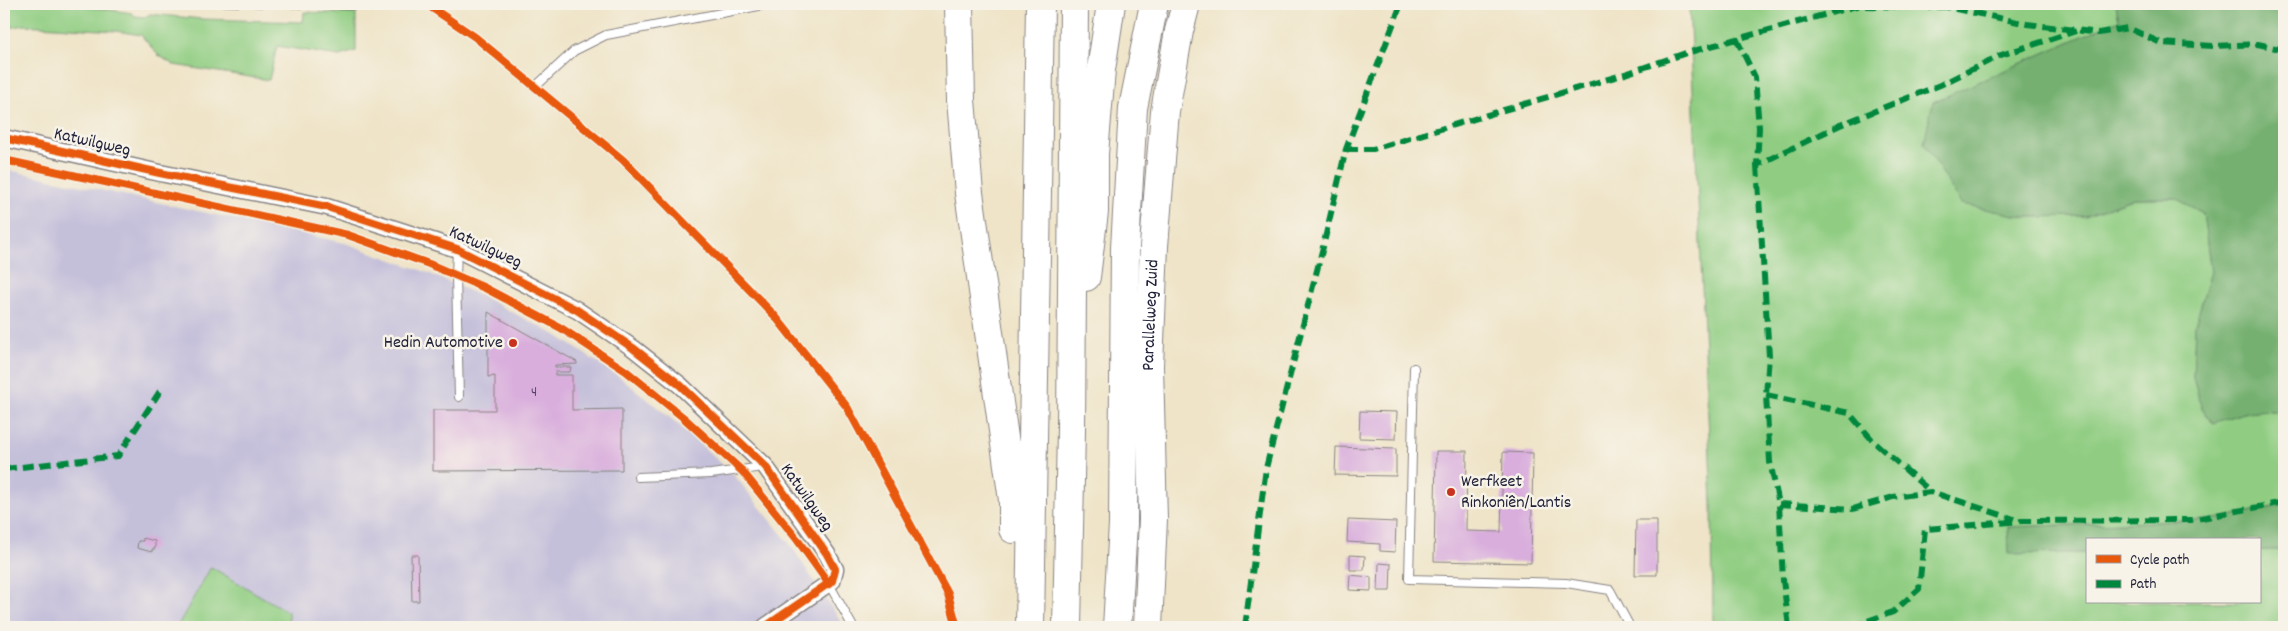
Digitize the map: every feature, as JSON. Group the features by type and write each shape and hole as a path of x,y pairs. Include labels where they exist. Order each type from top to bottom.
{"highway":[{"path":"1030,617 1040,4"},
{"path":"1067,627 1071,430 1074,4"},
{"path":"1071,430 1094,212 1094,154 1101,70 1111,4"},
{"name":"Parallelweg Zuid","path":"1117,627 1123,524 1125,248 1133,108 1154,4"},
{"name":"Parallelweg Zuid","path":"1148,627 1153,519 1149,366 1154,236 1165,111 1179,30 1186,4"},
{"path":"959,6 960,100 969,193 1013,500 1014,545 1030,617"}],"street":[{"name":"Katwilgweg","path":"4,138 160,173 327,207 457,249 577,310 633,348 680,385 765,466 827,554 835,570 830,583"},
{"path":"765,627 830,583"}],"lane":[{"path":"535,87 574,51 606,35 769,4"},
{"path":"457,249 459,397"},
{"path":"1414,368 1409,579 1566,583 1610,590 1630,627"},
{"path":"638,477 711,474 765,466"},
{"path":"830,583 853,627"}],"shaded area":[{"path":"4,169 345,243 426,272 481,296 556,335 621,378 678,424 735,476 789,543 845,627 289,627 288,612 211,568 177,627 4,627"}],"green space":[{"path":"4,4 70,4 132,13 135,16 145,17 150,14 202,19 303,22 304,12 356,14 356,51 339,56 277,46 269,80 174,65 158,55 141,35 116,31 24,25 4,29"},
{"path":"1689,4 2116,4 2119,20 1934,102 2024,217 2085,216 2134,198 2175,198 2203,213 2211,272 2195,325 2193,378 2202,408 2213,423 2238,414 2256,411 2265,410 2282,413 2284,417 2284,505 2210,520 2008,527 2009,553 2086,553 2086,604 2260,604 2260,550 2284,550 2284,627 1713,627 1712,503"},
{"path":"2116,4 2270,4 2284,14 2284,417 2282,413 2265,410 2238,414 2213,423 2202,408 2193,378 2195,325 2211,272 2203,213 2175,198 2134,198 2085,216 2024,217 1961,204 1924,143 1933,102 2119,20"},
{"path":"2284,505 2284,550 2260,550 2260,538 2086,538 2086,553 2009,554 2008,527 2210,520"},
{"path":"211,567 288,612 289,627 177,627"}],"building":[{"path":"488,312 577,362 577,364 555,365 555,367 571,367 570,372 555,372 555,375 572,375 572,410 622,409 622,470 433,471 433,410 495,410 495,376 488,377"},
{"path":"1360,411 1397,412 1396,439 1359,438"},
{"path":"1336,447 1396,449 1396,476 1335,475"},
{"name":"Werfkeet Rinkoniên/Lantis","path":"1436,451 1467,451 1466,531 1501,532 1503,452 1533,453 1531,563 1434,561"},
{"path":"1348,520 1396,522 1395,552 1380,551 1380,544 1347,542"},
{"path":"1636,520 1657,520 1657,575 1635,575"},
{"path":"143,538 155,541 155,549 152,549 152,552 137,548 138,541 143,541"},
{"path":"411,555 418,555 419,601 412,601"},
{"path":"1350,555 1365,556 1364,570 1350,570"},
{"path":"1379,563 1391,564 1390,591 1378,591"},
{"path":"1350,575 1371,577 1371,591 1349,590"}],"railway":[{"path":"214,4 365,8 453,4"}],"marked path":[{"path":"1245,627 1266,468 1323,247 1346,149 1401,4"},
{"path":"1346,149 1373,149 1625,74 1686,53 1856,6 1947,7 2027,24 2099,33 2128,28 2161,43 2215,46 2258,44 2284,50"},
{"path":"1736,38 1755,77 1759,128 1757,165 1840,125 1940,85 2001,55 2076,31"},
{"path":"1757,165 1769,356 1766,395 1770,462 1779,504 1783,580 1789,627"},
{"path":"4,469 118,456 162,388"},
{"path":"1766,395 1849,413 1874,442 1931,492"},
{"path":"1779,504 1853,509 1893,497 1931,492 2014,519"},
{"path":"1851,627 1893,612 1919,589 1925,529 2022,521 2191,520 2284,502"}],"cycle path":[{"path":"426,4 475,37 623,160 775,316 847,407 948,594 957,627"},
{"path":"4,138 160,173 327,207 457,249 577,310 633,348 680,385 765,466 827,554 835,569 832,581 765,627"},
{"path":"4,160 348,235 429,264 485,288 561,328 626,371 684,418 742,471 796,538 829,584"}],"place":[{"name":"Hedin Automotive","path":"513,343"},
{"name":"Werfkeet Rinkoniên/Lantis","path":"1451,492"}]}
